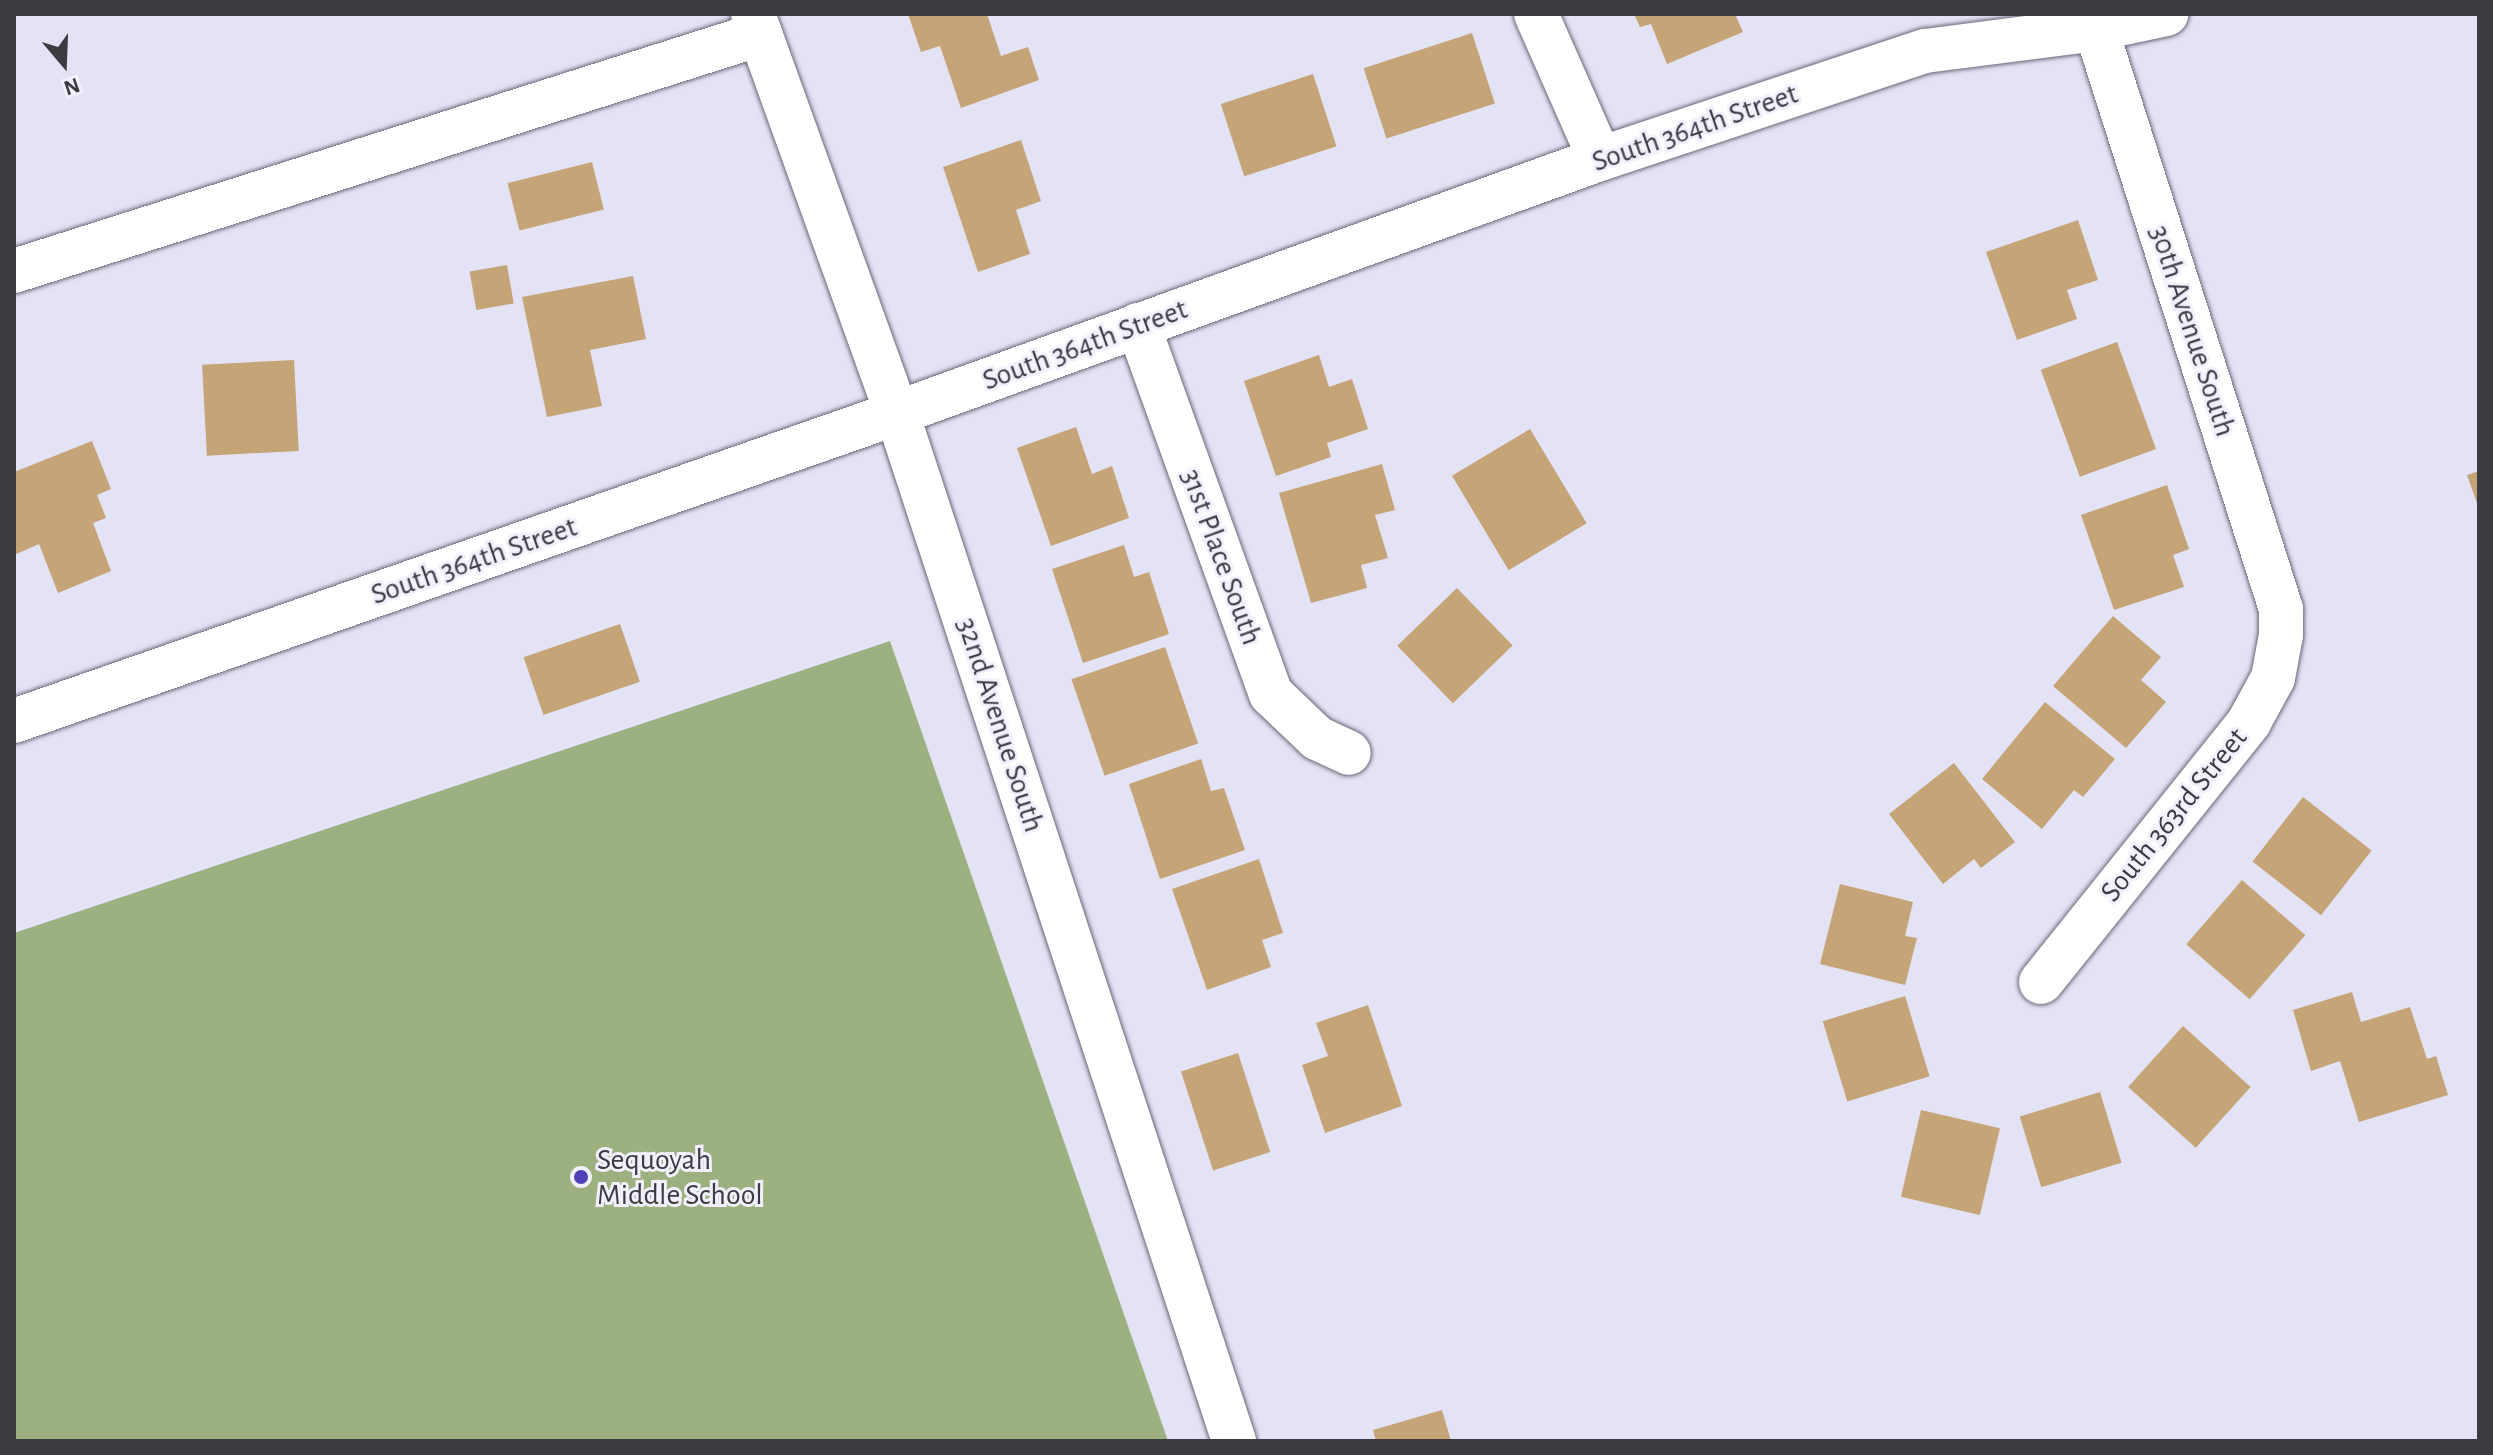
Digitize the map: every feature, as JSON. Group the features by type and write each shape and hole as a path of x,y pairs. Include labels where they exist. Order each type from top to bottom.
{"street":[{"path":"1536,14 1600,159"},
{"name":"South 364th Street","path":"14,721 897,413 1600,159 1925,51 2096,29 2166,14"},
{"path":"14,271 757,24"},
{"name":"32nd Avenue South","path":"757,24 897,413 1234,1441"},
{"name":"30th Avenue South","path":"2096,29 2281,609 2281,635"},
{"name":"31st Place South","path":"1138,325 1271,694 1317,738 1349,753"},
{"name":"South 363rd Street","path":"2041,982 2249,722 2273,678 2281,635"}],"green space":[{"name":"Sequoyah Middle School","path":"890,641 1168,1441 14,1441 14,933"}],"building":[{"path":"908,14 987,14 1001,56 1028,47 1039,80 961,108 940,46 921,52"},
{"path":"1634,14 1735,14 1743,32 1667,64 1651,24 1640,27"},
{"path":"1472,33 1495,103 1386,139 1364,68"},
{"path":"1313,74 1336,146 1244,176 1221,104"},
{"path":"1021,140 1041,201 1016,210 1030,254 978,272 943,167"},
{"path":"592,162 604,210 519,231 508,183"},
{"path":"2078,220 2098,280 2067,290 2077,319 2017,340 1986,252"},
{"path":"507,265 514,303 476,310 470,272"},
{"path":"633,276 646,339 590,350 602,406 547,417 522,297"},
{"path":"2117,342 2156,449 2080,477 2041,370"},
{"path":"1319,355 1329,387 1352,379 1368,429 1327,443 1331,457 1276,476 1244,381"},
{"path":"294,360 299,451 207,456 202,365"},
{"path":"1076,427 1092,474 1112,466 1129,518 1051,546 1017,448"},
{"path":"1530,429 1587,523 1509,570 1452,476"},
{"path":"92,441 111,489 97,495 106,518 93,523 111,571 58,593 39,544 14,555 14,472"},
{"path":"1382,464 1395,510 1375,515 1388,558 1361,565 1367,588 1311,603 1279,493"},
{"path":"2479,471 2479,509 2467,475"},
{"path":"2167,485 2189,549 2173,555 2184,587 2114,610 2081,515"},
{"path":"1124,545 1134,577 1149,572 1169,634 1083,663 1052,569"},
{"path":"1457,588 1513,646 1453,703 1397,646"},
{"path":"2113,616 2161,657 2141,680 2166,702 2126,748 2053,686"},
{"path":"620,624 640,682 543,715 524,657"},
{"path":"1165,647 1198,743 1105,776 1071,679"},
{"path":"2045,702 2115,759 2083,797 2074,790 2042,829 1982,779"},
{"path":"1201,759 1211,791 1224,788 1245,850 1160,879 1129,784"},
{"path":"1954,763 2015,842 1981,868 1974,859 1943,884 1889,814"},
{"path":"2303,797 2372,851 2321,915 2253,862"},
{"path":"1259,859 1283,933 1262,940 1271,967 1207,990 1172,889"},
{"path":"2242,880 2305,935 2250,999 2186,944"},
{"path":"1840,884 1913,902 1905,936 1917,938 1905,985 1820,964"},
{"path":"2352,992 2361,1022 2410,1007 2427,1059 2436,1056 2448,1095 2359,1122 2340,1061 2311,1071 2293,1010"},
{"path":"1905,996 1930,1076 1847,1101 1823,1021"},
{"path":"1368,1005 1402,1106 1325,1133 1302,1065 1328,1056 1316,1023"},
{"path":"2183,1026 2251,1087 2196,1148 2128,1087"},
{"path":"1238,1053 1270,1152 1213,1170 1181,1072"},
{"path":"2100,1092 2122,1163 2041,1187 2020,1117"},
{"path":"1921,1110 2000,1128 1980,1215 1901,1197"},
{"path":"1442,1410 1451,1441 1376,1441 1373,1430"}],"place":[{"name":"Sequoyah Middle School","path":"581,1177"}]}
